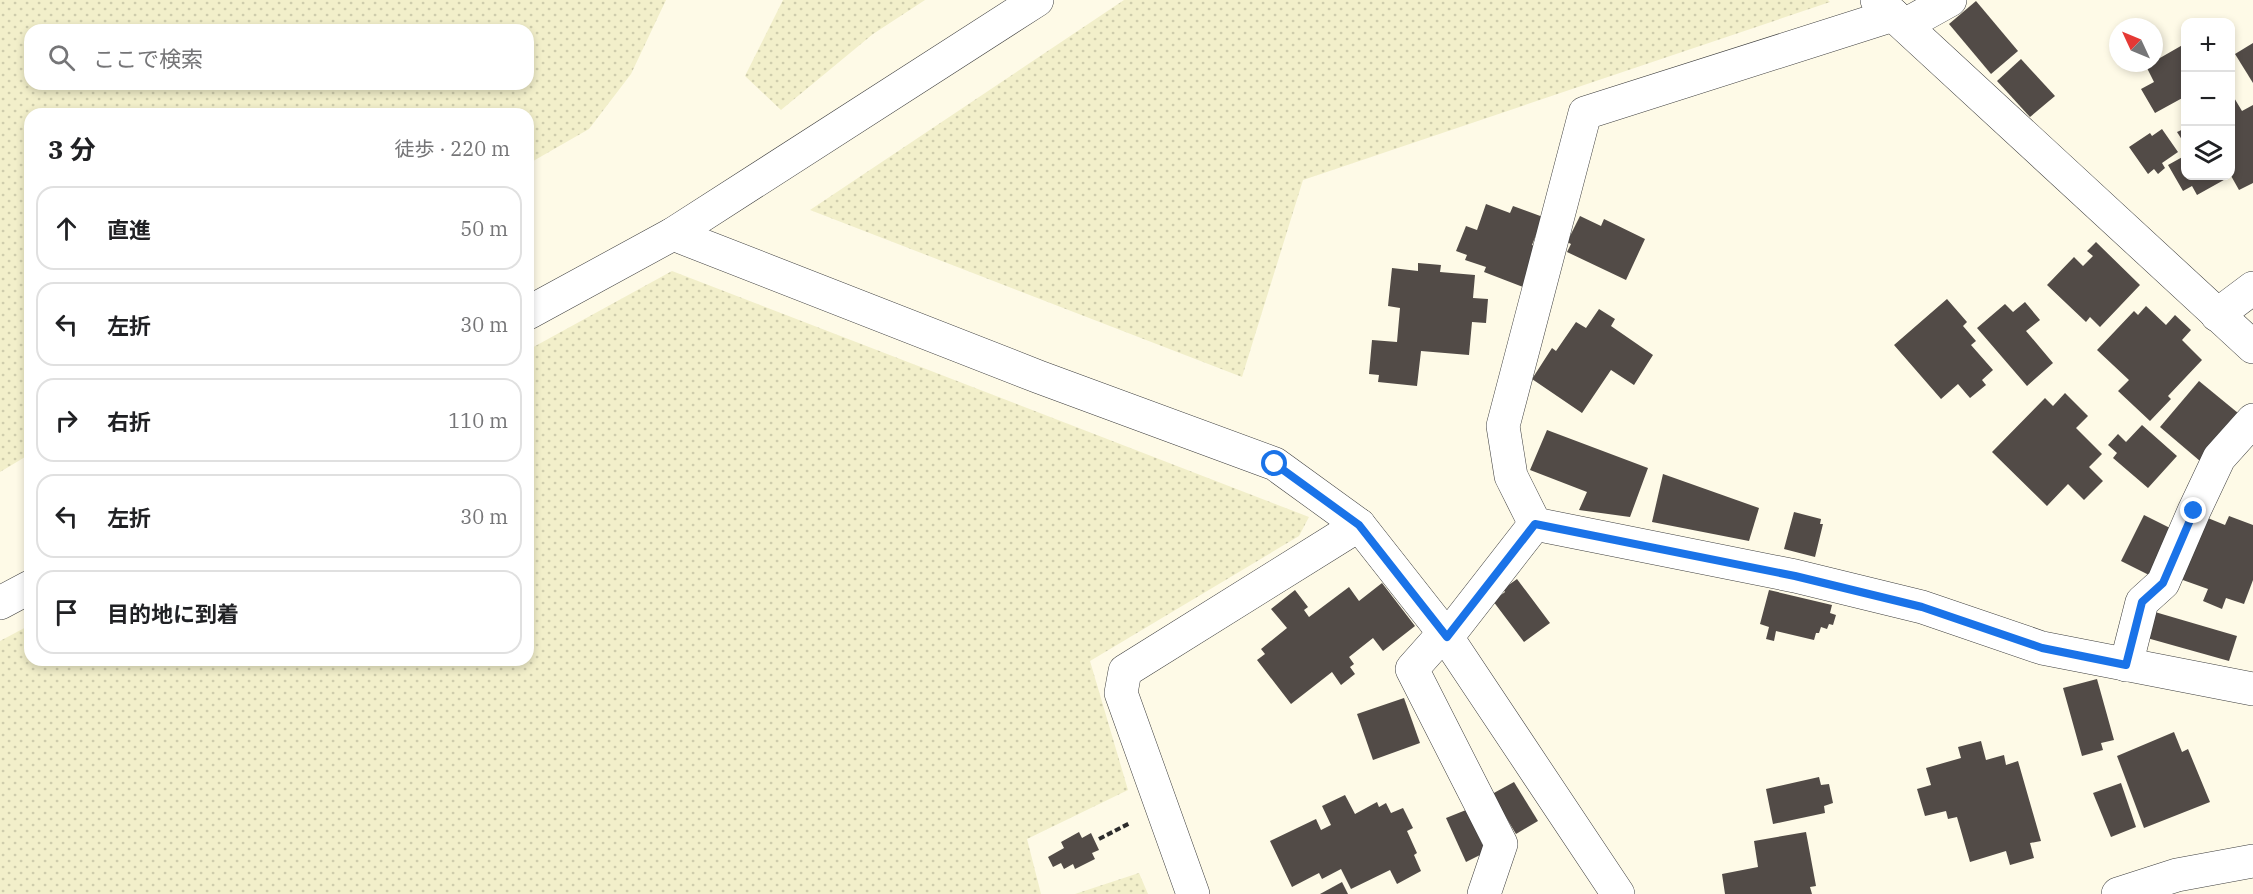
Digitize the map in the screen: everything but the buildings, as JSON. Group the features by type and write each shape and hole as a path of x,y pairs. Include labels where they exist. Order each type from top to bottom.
{"street":[{"path":"534,310 673,234 1037,0"},
{"path":"1535,524 1511,476 1503,426 1585,113 1892,13 1950,0"},
{"path":"1892,13 2253,347"},
{"path":"673,234 1028,372 1275,464 1359,525 1446,635 1618,894"},
{"path":"2217,315 2253,288"},
{"path":"2126,665 2142,602 2163,583 2219,458 2253,420"},
{"path":"1484,894 1501,844 1412,669 1446,635 1535,524"},
{"path":"1535,524 1795,576 1922,607 2042,648 2253,689"},
{"path":"1193,894 1121,693 1125,671 1359,525"},
{"path":"0,603 24,590"},
{"path":"2118,894 2177,875 2253,861"}],"shaded area":[{"path":"0,0 666,0 631,74 589,129 534,161 534,108 24,108 24,458 0,472"},
{"path":"783,0 925,0 873,34 781,110 745,76"},
{"path":"1124,0 1828,0 1830,2 1303,180 1242,377 810,210"},
{"path":"672,271 1309,517 1299,536 1090,661 1128,790 1027,839 1041,894 0,894 0,641 24,628 24,666 534,666 534,347"},
{"path":"1139,873 1148,894 1075,894"}],"route":[{"path":"1275,464 1359,525 1447,637 1535,524 1795,576 1922,607 2042,648 2126,665 2142,602 2163,583 2194,511"}]}
